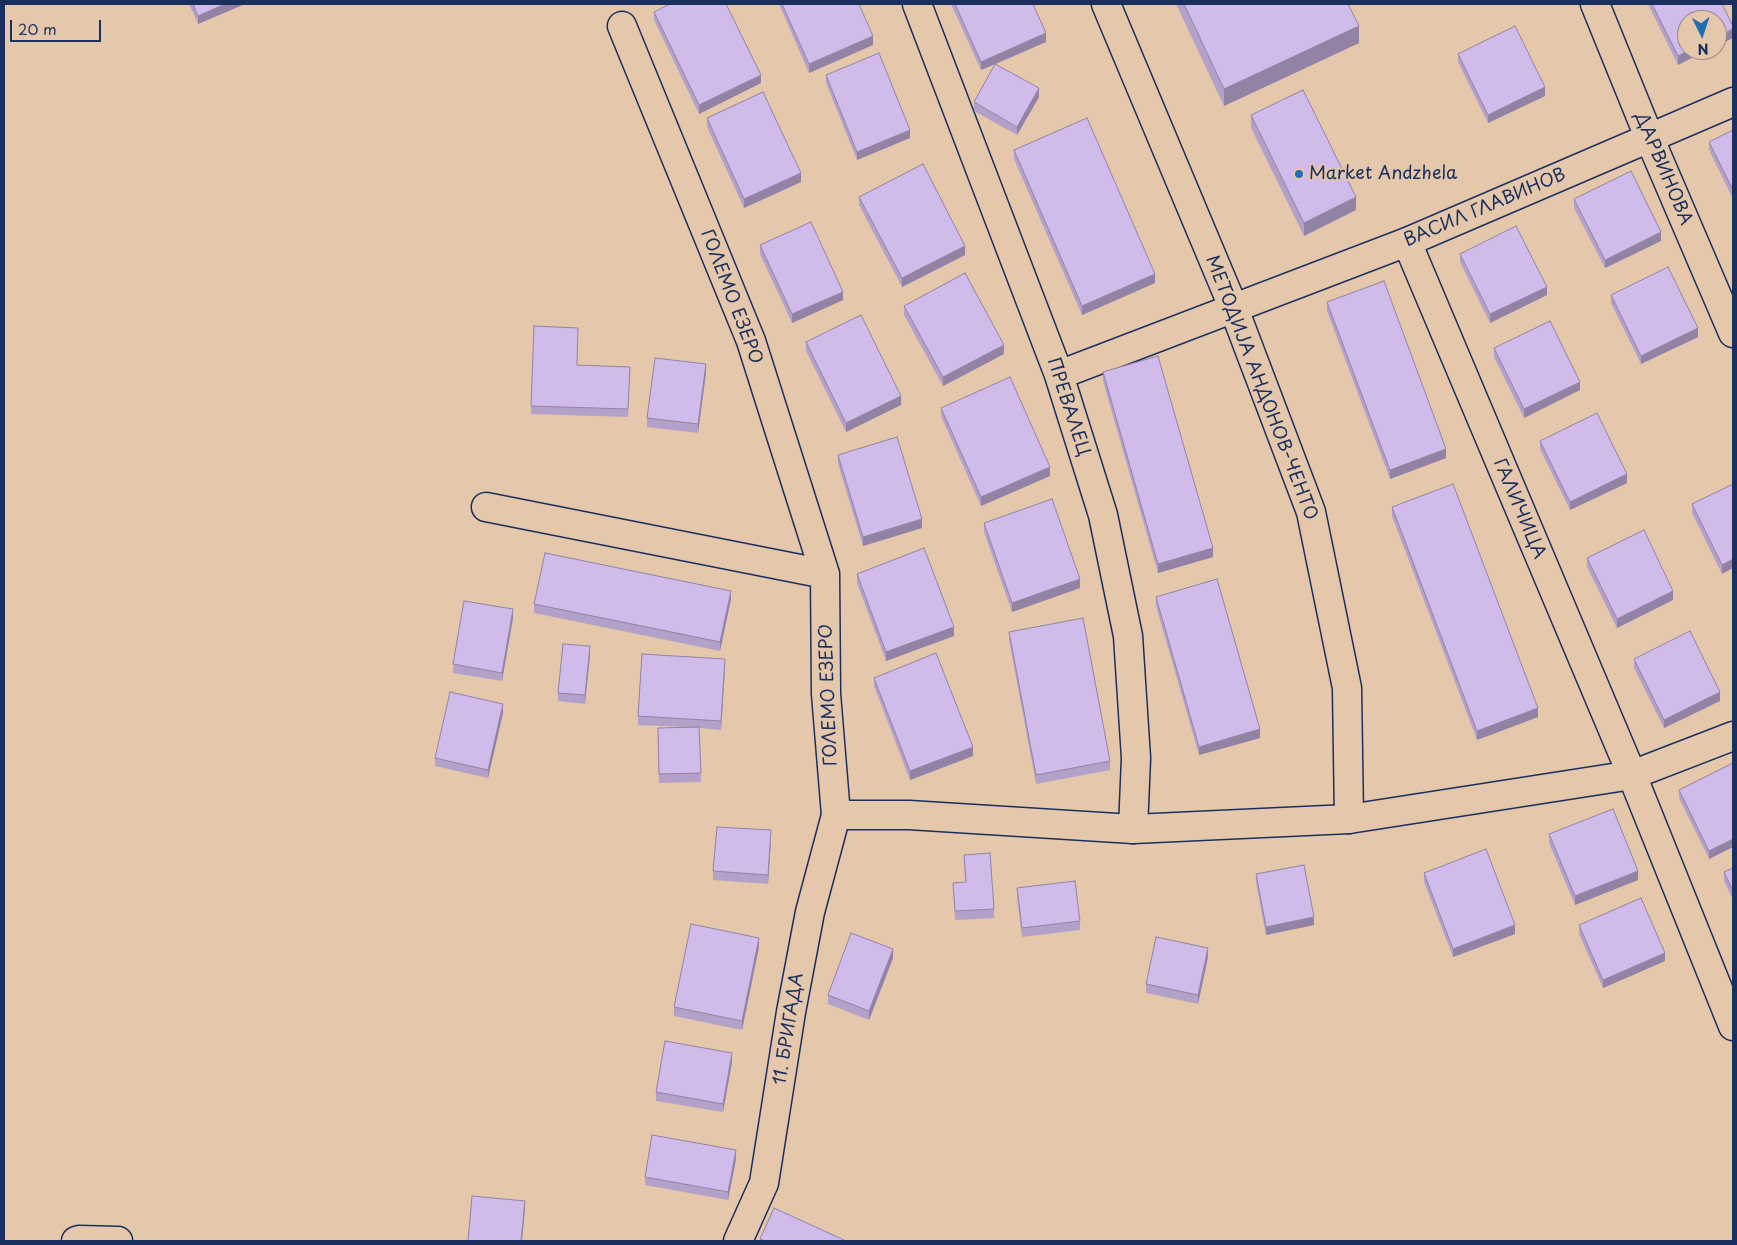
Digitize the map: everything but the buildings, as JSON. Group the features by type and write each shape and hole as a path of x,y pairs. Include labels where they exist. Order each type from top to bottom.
{"street":[{"name":"ПРЕВАЛЕЦ","path":"917,4 1059,375 1103,515 1128,636 1136,758 1133,829"},
{"name":"МЕТОДИЈА АНДОНОВ-ЧЕНТО","path":"1106,4 1234,309 1311,512 1346,688 1349,819"},
{"name":"ДАРВИНОВА","path":"1595,4 1649,138 1733,333"},
{"name":"ГОЛЕМО ЕЗЕРО","path":"622,26 751,341 825,574 826,694 836,815"},
{"name":"ВАСИЛ ГЛАВИНОВ","path":"1059,375 1407,242 1733,102"},
{"name":"ГАЛИЧИЦА","path":"1407,242 1632,775 1733,1026"},
{"path":"486,508 825,574"},
{"path":"836,815 909,815 1133,829 1349,819 1632,775 1733,736"},
{"name":"11. БРИГАДА","path":"738,1241 764,1183 791,1012 810,912 836,815"},
{"path":"76,1241 118,1241"}],"place":[{"name":"Market Andzhela","path":"1299,174"}]}
